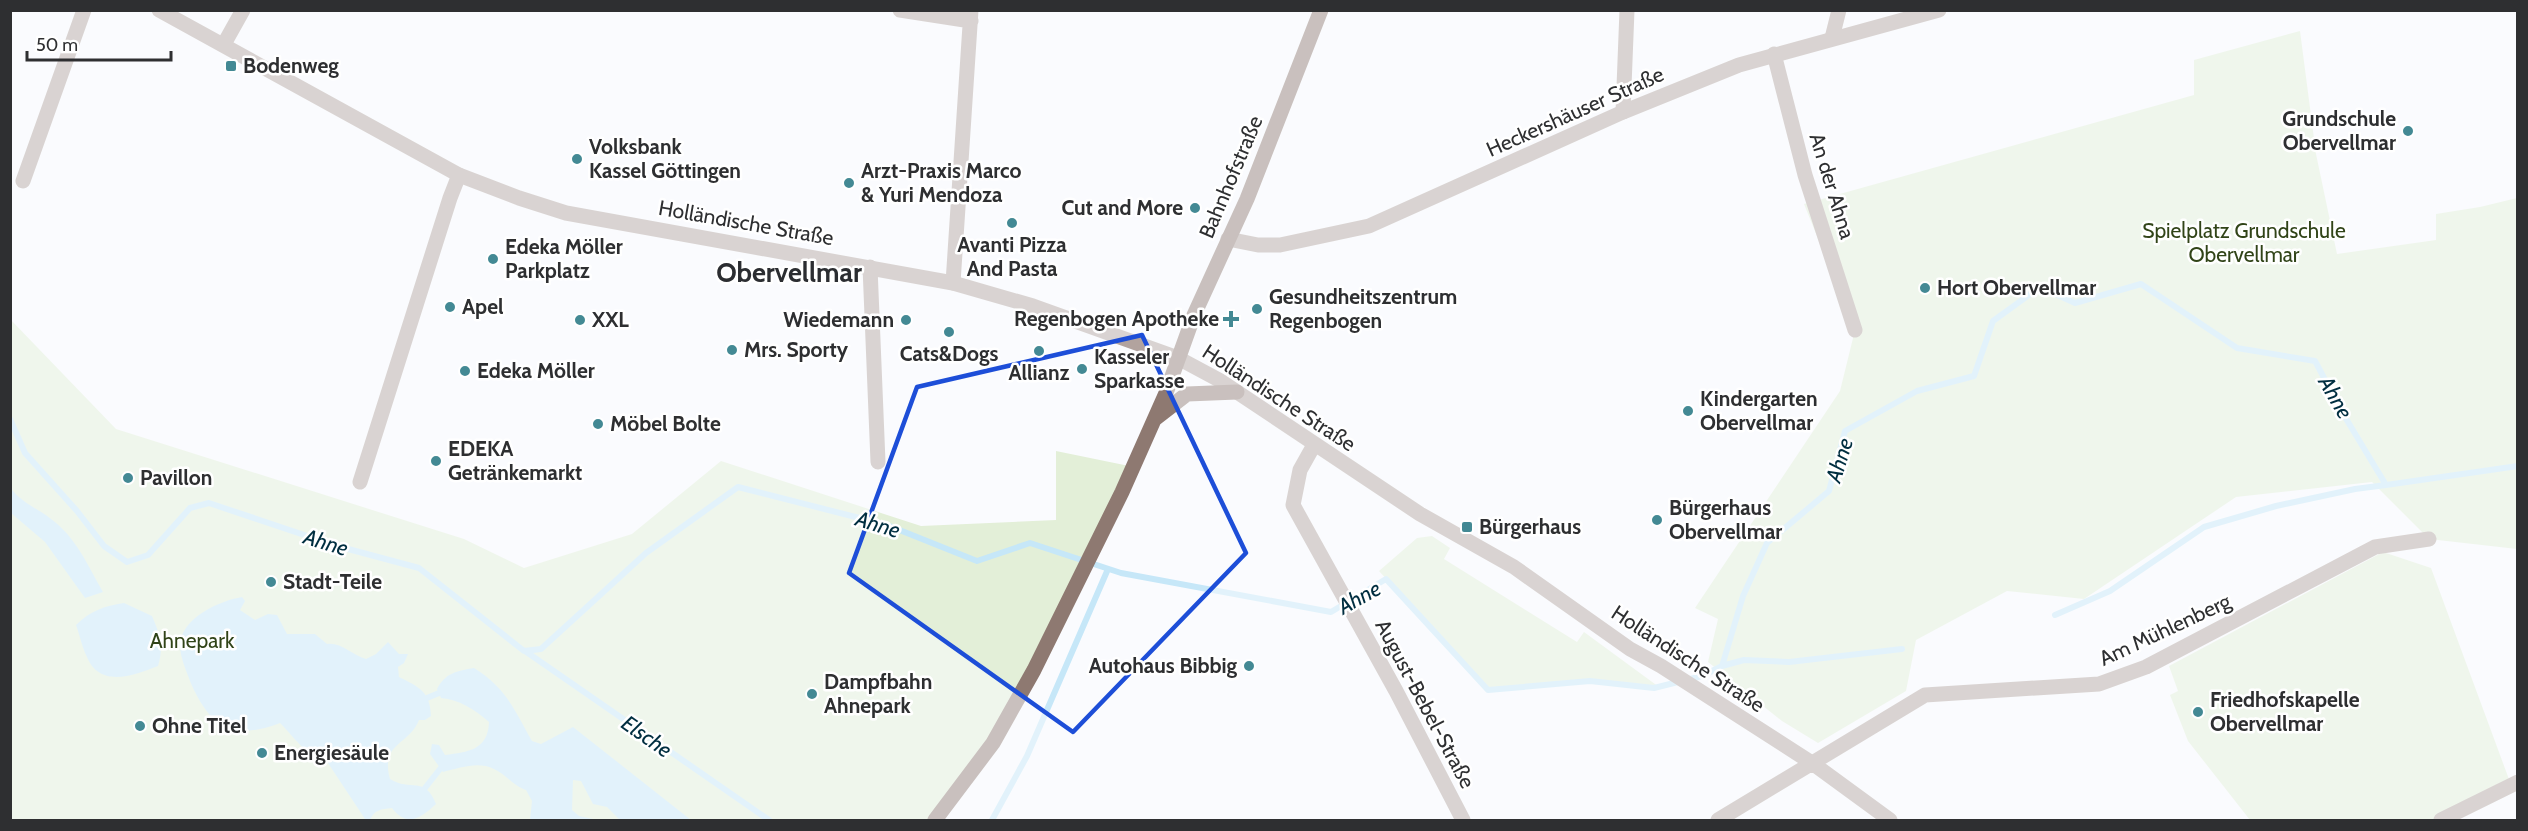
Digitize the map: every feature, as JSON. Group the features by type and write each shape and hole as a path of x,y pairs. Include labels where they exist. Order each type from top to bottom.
{"main road":[{"name":"Bahnhofstraße","path":"935,820 993,743 1034,670 1098,543 1156,418 1178,358 1255,179 1321,10"},
{"path":"1156,418 1187,394 1237,392"}],"street":[{"path":"22,181 84,10"},
{"name":"Holländische Straße","path":"159,10 459,176 519,198 566,213 953,283 1039,308 1178,358 1219,380 1420,514 1514,567 1630,649 1812,763 1890,820"},
{"path":"224,44 243,10"},
{"path":"900,10 971,16 953,283"},
{"path":"1623,112 1627,10"},
{"path":"1832,38 1839,10"},
{"name":"Heckershäuser Straße","path":"1228,239 1258,245 1280,245 1369,226 1623,112 1738,65 1939,10"},
{"name":"An der Ahna","path":"1774,54 1805,175 1855,330"},
{"path":"360,482 459,176"},
{"path":"870,267 878,462"},
{"name":"August-Bebel-Straße","path":"1314,445 1300,470 1293,505 1463,820"},
{"name":"Am Mühlenberg","path":"1718,820 1925,695 2099,684 2146,667 2375,547 2429,539"},
{"path":"2441,820 2517,782"}],"highlighted area":[{"path":"1142,335 1246,553 1073,732 849,573 917,387"}],"green space":[{"name":"Spielplatz Grundschule Obervellmar","path":"2300,31 2316,154 2337,254 2436,240 2436,214 2517,198 2517,549 2429,539 2372,482 2236,497 2084,599 2007,591 1916,640 1906,691 1818,743 1782,721 1708,662 1718,619 1695,608 1840,391 1855,330 1804,204 2194,95 2194,60"},
{"name":"Ahnepark","path":"10,319 116,429 464,539 524,568 632,534 721,461 921,526 1056,520 1056,451 1134,467 1034,670 935,820 11,820"},
{"path":"1432,536 1450,548 1444,559 1577,642 1584,632 1659,687 1590,681 1488,690 1379,571 1417,538"},
{"path":"2383,552 2431,568 2510,782 2435,820 2250,820 2188,741 2170,695 2178,691 2169,666"}],"water":[{"path":"10,487 19,497 68,534 81,552 103,592 85,598 45,542 11,513"},
{"path":"242,597 245,601 240,610 255,620 268,614 277,615 287,634 315,634 327,644 337,645 366,659 376,654 388,642 399,654 408,654 404,663 398,667 399,677 426,695 431,716 425,720 419,720 409,735 392,751 388,767 390,779 397,783 422,787 432,795 436,804 414,819 403,818 392,808 378,811 370,820 365,819 328,763 308,752 280,723 259,729 235,731 222,726 212,717 203,706 185,668 180,650 182,635 194,619 203,612 223,602"},
{"path":"124,603 152,616 160,641 160,659 158,666 139,673 119,677 109,676 93,667 85,653 76,625 98,610"},
{"path":"474,668 502,691 532,741 541,744 573,727 691,820 620,820 607,807 593,804 581,781 573,780 572,810 579,816 598,820 530,820 532,801 526,790 517,786 499,771 475,765 443,772 430,754 432,744 439,745 445,755 461,753 481,744 488,731 489,722 483,717 461,703 441,698 437,689 444,679 452,674"}],"waterway":[{"name":"Ahne","path":"10,419 25,453 77,511 104,546 127,562 148,555 190,508 209,503 337,546 419,568 524,651 541,649 646,553 738,487 887,525 977,561 1030,543 1121,573 1331,612 1386,579 1488,690 1590,681 1654,688 1702,676 1722,666 1743,596 1767,543 1829,491 1845,431 1917,391 1974,376 1993,321 2040,287 2075,303 2141,284 2237,348 2315,361 2386,485 2518,466"},
{"path":"2055,615 2110,591 2204,527 2276,506 2355,489 2386,485"},
{"name":"Elsche","path":"992,820 1027,756 1108,569"},
{"path":"1722,666 1744,660 1789,662 1902,649"},
{"name":"Elsche","path":"525,651 769,820"},
{"path":"427,698 439,693"},
{"path":"425,788 440,769"}],"place":[{"name":"Bodenweg","path":"231,66"},
{"name":"Grundschule Obervellmar","path":"2408,131"},
{"name":"Volksbank Kassel Göttingen","path":"577,159"},
{"name":"Arzt-Praxis Marco & Yuri Mendoza","path":"849,183"},
{"name":"Cut and More","path":"1195,208"},
{"name":"Avanti Pizza And Pasta","path":"1012,223"},
{"name":"Edeka Möller Parkplatz","path":"493,259"},
{"name":"Hort Obervellmar","path":"1925,288"},
{"name":"Apel","path":"450,307"},
{"name":"Gesundheitszentrum Regenbogen","path":"1257,309"},
{"name":"Regenbogen Apotheke","path":"1231,319"},
{"name":"XXL","path":"580,320"},
{"name":"Wiedemann","path":"906,320"},
{"name":"Cats&Dogs","path":"949,332"},
{"name":"Mrs. Sporty","path":"732,350"},
{"name":"Allianz","path":"1039,351"},
{"name":"Kasseler Sparkasse","path":"1082,369"},
{"name":"Edeka Möller","path":"465,371"},
{"name":"Kindergarten Obervellmar","path":"1688,411"},
{"name":"Möbel Bolte","path":"598,424"},
{"name":"EDEKA Getränkemarkt","path":"436,461"},
{"name":"Pavillon","path":"128,478"},
{"name":"Bürgerhaus Obervellmar","path":"1657,520"},
{"name":"Bürgerhaus","path":"1467,527"},
{"name":"Stadt-Teile","path":"271,582"},
{"name":"Autohaus Bibbig","path":"1249,666"},
{"name":"Dampfbahn Ahnepark","path":"812,694"},
{"name":"Friedhofskapelle Obervellmar","path":"2198,712"},
{"name":"Ohne Titel","path":"140,726"},
{"name":"Energiesäule","path":"262,753"}],"district":[{"name":"Obervellmar","path":"789,273"}]}
